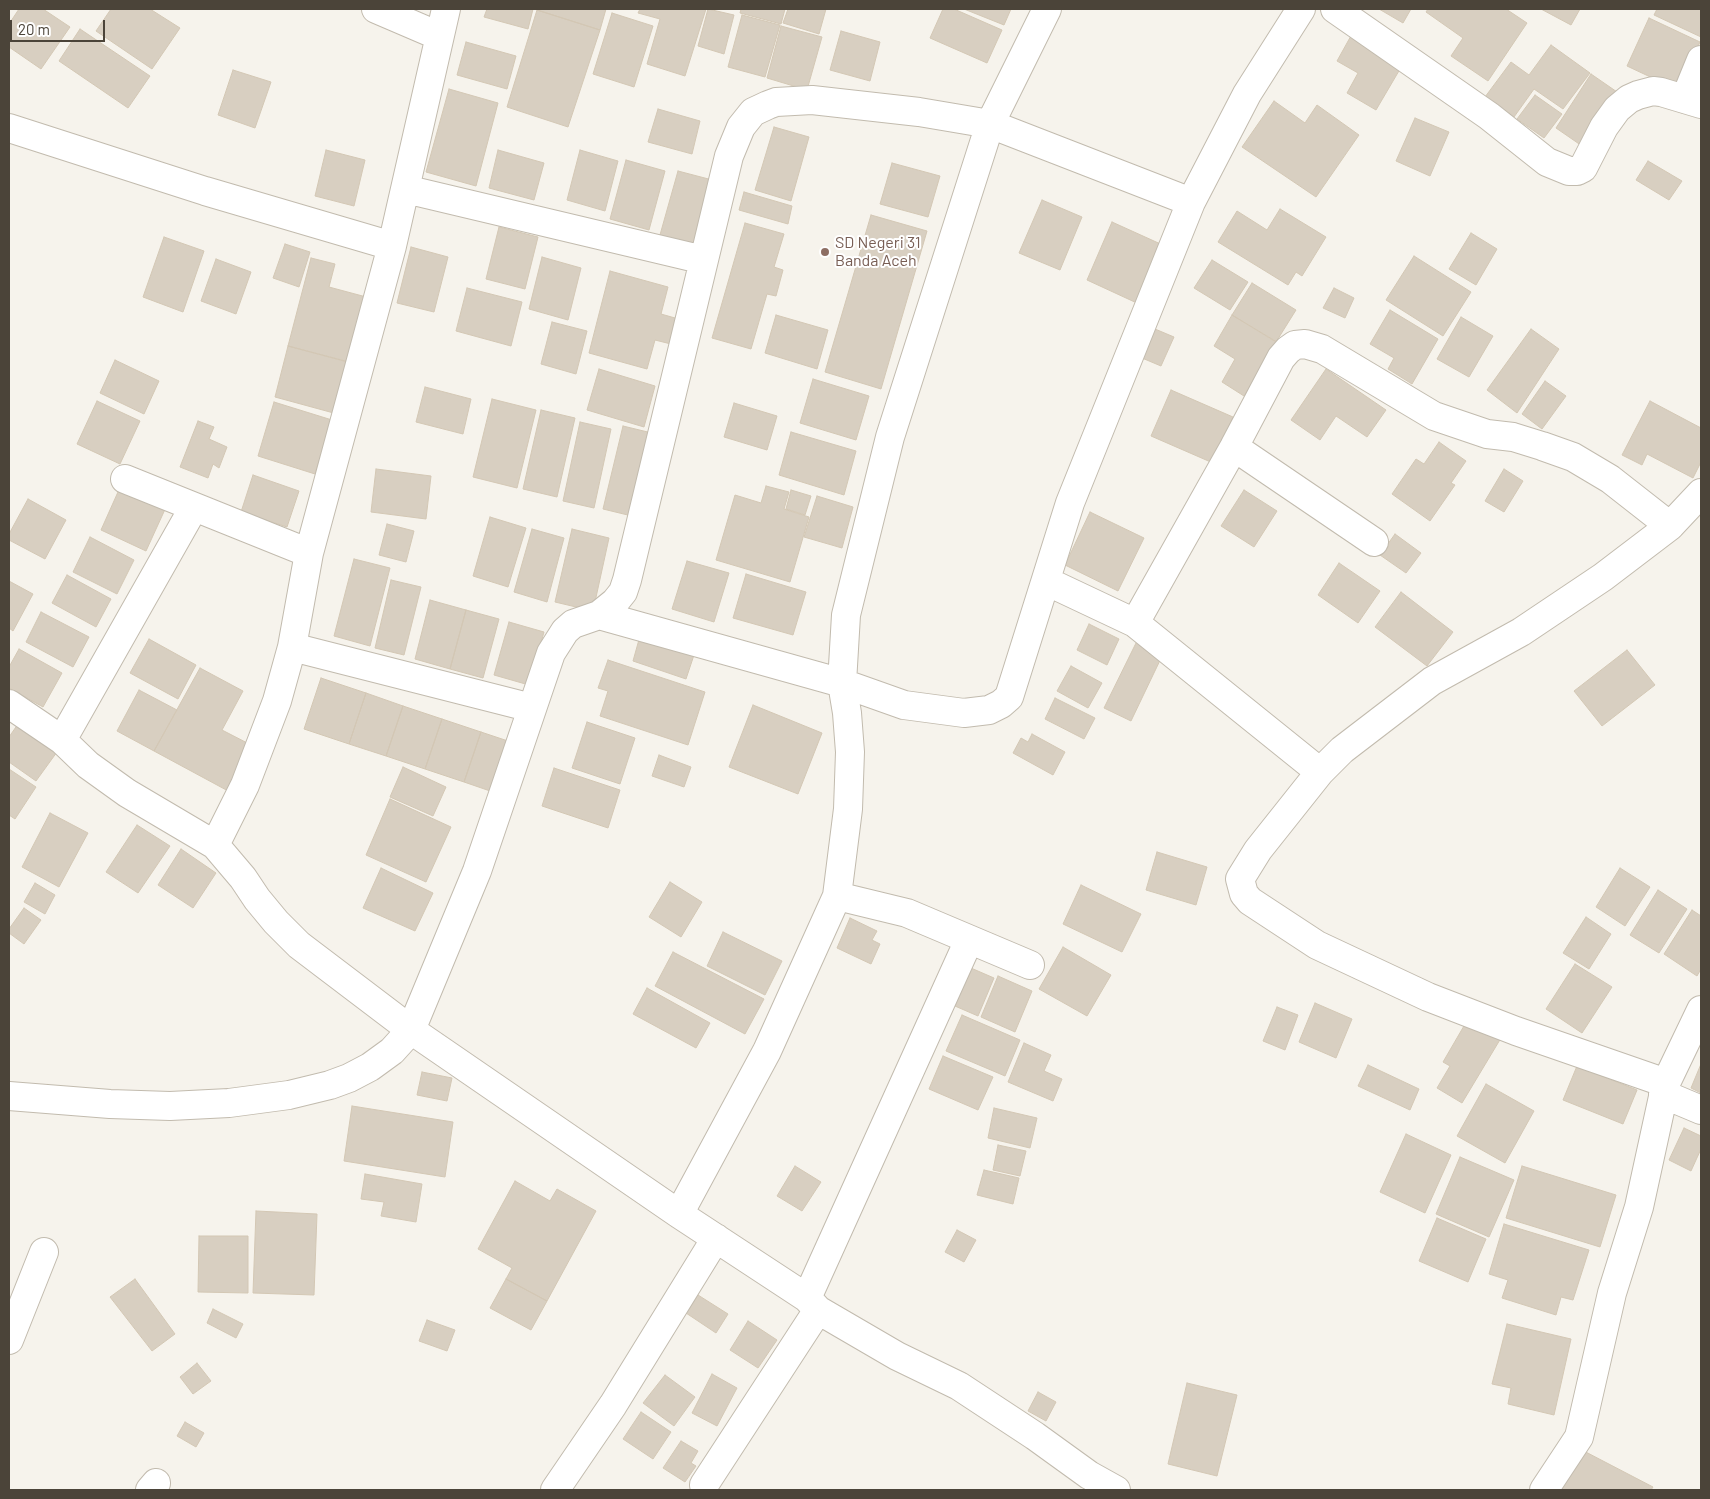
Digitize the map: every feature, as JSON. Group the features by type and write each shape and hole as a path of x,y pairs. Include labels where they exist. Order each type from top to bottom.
{"street":[{"path":"376,9 440,36"},
{"path":"214,845 245,785 277,701 292,647 309,553 392,246 446,9"},
{"path":"679,1214 767,1051 837,896 848,809 850,752 847,712 842,683 846,615 890,437 990,124 1047,9"},
{"path":"600,615 842,683 904,704 964,713 990,710 1009,697 1077,485 1191,202 1247,94 1301,9"},
{"path":"1335,9 1489,116 1547,162 1569,171 1577,171 1583,168 1604,127 1617,109 1629,99 1653,91 1693,102 1701,60"},
{"path":"9,1096 110,1104 170,1106 229,1103 289,1095 330,1085 370,1067 392,1051 410,1030 477,871 551,653 565,632 573,624 600,615 614,602 623,592 628,580 729,156 741,127 753,112 776,102 812,100 919,112 990,124 1191,202"},
{"path":"9,128 205,191 392,246"},
{"path":"405,189 704,260"},
{"path":"1135,622 1234,448 1281,358 1288,350 1305,344 1322,349 1434,416 1487,434 1520,439 1573,457 1610,479 1670,526"},
{"path":"1234,448 1374,542"},
{"path":"125,479 309,553"},
{"path":"1701,492 1670,526 1603,577 1521,632 1432,681 1342,750 1320,772 1258,850 1240,878 1244,894 1250,901 1317,945 1428,997 1665,1088 1701,1110"},
{"path":"62,740 194,507"},
{"path":"1046,580 1135,622 1320,772"},
{"path":"292,647 532,708"},
{"path":"9,704 62,740 88,765 127,793 214,845 243,878 276,922 294,939 410,1030 812,1304 897,1356 959,1386 1035,1436 1089,1475 1116,1490"},
{"path":"837,896 907,913 1030,965"},
{"path":"704,1485 812,1304 969,940"},
{"path":"1544,1490 1579,1437 1612,1293 1639,1207 1665,1088 1701,1010"},
{"path":"556,1490 613,1405 716,1238"},
{"path":"9,1340 44,1252"}],"building":[{"path":"19,9 43,9 70,27 41,69 9,47 9,24"},
{"path":"111,9 150,9 180,28 152,69 96,31"},
{"path":"487,9 533,9 528,29 484,17"},
{"path":"537,9 606,9 600,30"},
{"path":"640,9 706,9 685,76 647,64 660,19 638,13"},
{"path":"708,9 734,15 724,54 698,46"},
{"path":"741,9 785,9 781,24 740,13"},
{"path":"788,9 826,9 819,34 783,23"},
{"path":"943,9 954,9 1002,30 987,63 930,38"},
{"path":"964,9 1011,9 1004,25"},
{"path":"1379,9 1411,9 1403,23"},
{"path":"1428,9 1506,9 1527,23 1488,81 1451,56 1463,38 1426,12"},
{"path":"1541,9 1580,9 1571,25"},
{"path":"1657,9 1701,9 1701,37 1654,15"},
{"path":"537,10 600,30 568,127 507,107"},
{"path":"612,13 653,26 634,87 593,74"},
{"path":"742,15 780,25 765,77 728,67"},
{"path":"1649,18 1700,42 1678,90 1627,66"},
{"path":"781,26 822,37 807,90 767,78"},
{"path":"80,29 150,76 128,108 59,61"},
{"path":"841,31 880,42 870,81 830,70"},
{"path":"1352,34 1403,64 1376,110 1347,93 1358,73 1337,61"},
{"path":"466,42 516,56 507,89 457,75"},
{"path":"1551,45 1590,73 1563,109 1534,89 1514,117 1485,97 1511,62 1529,75"},
{"path":"233,70 271,82 255,128 218,115"},
{"path":"1591,74 1620,94 1585,148 1556,128"},
{"path":"449,89 498,103 476,186 426,172"},
{"path":"1535,95 1562,114 1544,138 1517,119"},
{"path":"1274,101 1305,123 1317,105 1359,135 1316,197 1242,147"},
{"path":"658,109 700,121 692,154 648,142"},
{"path":"1415,118 1449,132 1430,176 1396,161"},
{"path":"774,127 809,137 791,201 755,190"},
{"path":"326,150 365,160 354,206 315,196"},
{"path":"498,150 544,163 534,200 489,188"},
{"path":"580,150 618,161 605,211 567,200"},
{"path":"626,160 665,171 649,230 610,219"},
{"path":"1648,161 1682,181 1669,200 1636,180"},
{"path":"892,163 940,176 928,217 880,204"},
{"path":"678,171 720,182 701,255 658,242"},
{"path":"744,192 792,206 788,224 739,210"},
{"path":"1042,200 1082,217 1060,270 1019,253"},
{"path":"1280,209 1326,237 1302,276 1296,272 1288,285 1218,242 1237,211 1267,230"},
{"path":"871,215 927,231 881,389 825,372"},
{"path":"1112,222 1165,246 1139,304 1087,280"},
{"path":"745,223 784,234 774,267 783,270 776,296 767,294 751,349 712,338"},
{"path":"499,227 538,237 525,289 486,279"},
{"path":"1471,233 1497,249 1476,285 1449,269"},
{"path":"164,237 204,251 183,312 143,297"},
{"path":"285,244 310,252 299,287 273,278"},
{"path":"411,247 448,257 434,312 397,303"},
{"path":"1414,256 1471,292 1443,336 1386,300"},
{"path":"542,257 581,268 568,320 529,309"},
{"path":"311,258 335,264 329,287 370,298 353,363 288,346"},
{"path":"216,259 251,272 236,314 201,301"},
{"path":"1212,260 1248,282 1230,310 1194,288"},
{"path":"610,271 668,287 661,314 682,320 675,345 655,340 647,369 589,353"},
{"path":"1252,283 1296,310 1276,342 1232,315"},
{"path":"467,288 522,302 511,346 456,331"},
{"path":"1334,288 1354,298 1345,318 1323,308"},
{"path":"1390,310 1438,339 1412,384 1388,369 1394,358 1370,344"},
{"path":"776,315 828,330 817,369 765,353"},
{"path":"1232,315 1277,342 1244,396 1222,382 1235,359 1214,346"},
{"path":"1461,317 1493,336 1469,377 1437,359"},
{"path":"552,322 587,331 576,374 541,364"},
{"path":"1155,329 1174,337 1161,366 1142,358"},
{"path":"1531,329 1559,349 1517,413 1487,390"},
{"path":"288,346 355,364 341,415 275,397"},
{"path":"115,360 159,381 144,414 100,393"},
{"path":"599,369 655,386 644,427 587,410"},
{"path":"1326,369 1386,410 1367,437 1336,416 1320,440 1291,420"},
{"path":"813,379 869,396 856,440 800,423"},
{"path":"1545,381 1566,396 1542,429 1522,414"},
{"path":"425,387 471,399 463,434 416,422"},
{"path":"1171,390 1233,417 1213,463 1151,436"},
{"path":"492,399 536,410 517,488 473,477"},
{"path":"97,401 140,421 120,464 77,444"},
{"path":"1650,401 1701,428 1701,462 1693,478 1647,454 1642,465 1622,455"},
{"path":"274,402 332,420 315,474 258,456"},
{"path":"734,403 777,416 767,450 724,437"},
{"path":"541,410 575,418 557,497 523,489"},
{"path":"198,421 214,427 209,439 227,447 219,468 213,464 208,478 180,467"},
{"path":"580,422 611,429 594,508 563,501"},
{"path":"623,426 656,434 636,517 603,509"},
{"path":"791,432 856,451 844,495 779,475"},
{"path":"1439,442 1466,461 1451,483 1455,485 1430,521 1392,494 1416,459 1424,464"},
{"path":"376,469 431,476 426,519 371,512"},
{"path":"1504,469 1523,481 1504,512 1485,501"},
{"path":"253,475 299,491 287,527 241,512"},
{"path":"122,483 167,505 146,551 101,530"},
{"path":"766,486 789,492 784,509 809,517 790,582 716,560 735,495 761,503"},
{"path":"791,490 811,496 805,515 786,509"},
{"path":"1244,490 1277,511 1254,547 1221,526"},
{"path":"817,496 853,507 842,548 804,537"},
{"path":"28,499 66,520 45,559 9,540 9,534"},
{"path":"1090,512 1144,538 1118,591 1065,565"},
{"path":"490,517 526,528 508,587 473,576"},
{"path":"387,524 414,531 406,562 379,555"},
{"path":"532,529 564,538 547,602 514,592"},
{"path":"572,529 609,538 593,611 555,602"},
{"path":"1395,534 1421,553 1406,573 1380,555"},
{"path":"90,537 134,560 117,594 73,572"},
{"path":"354,559 390,568 370,646 334,636"},
{"path":"687,561 729,573 714,622 672,609"},
{"path":"1339,563 1380,591 1358,623 1318,595"},
{"path":"746,574 806,592 793,635 733,618"},
{"path":"67,575 111,599 96,627 52,603"},
{"path":"391,580 421,587 404,655 375,648"},
{"path":"9,581 33,594 13,631 9,628"},
{"path":"1401,592 1453,632 1427,666 1375,627"},
{"path":"430,600 466,610 450,669 415,659"},
{"path":"466,610 499,619 483,678 450,669"},
{"path":"41,612 89,637 73,667 26,642"},
{"path":"509,622 544,632 529,685 494,675"},
{"path":"1089,624 1119,639 1107,665 1077,650"},
{"path":"640,636 694,655 686,679 633,661"},
{"path":"149,639 196,665 178,699 130,673"},
{"path":"1138,639 1164,652 1131,721 1104,708"},
{"path":"19,649 62,673 43,707 9,688 9,667"},
{"path":"1627,650 1655,685 1602,726 1574,691"},
{"path":"608,660 705,692 688,745 600,716 608,691 598,688"},
{"path":"1071,666 1102,683 1088,708 1057,691"},
{"path":"200,668 243,691 222,730 255,747 230,792 154,751"},
{"path":"321,678 366,693 349,744 304,729"},
{"path":"139,690 177,710 154,751 117,731"},
{"path":"366,693 403,706 386,756 349,744"},
{"path":"1055,698 1095,718 1084,739 1045,719"},
{"path":"753,705 822,733 798,794 729,767"},
{"path":"403,706 442,719 425,769 386,756"},
{"path":"442,719 481,732 464,782 425,769"},
{"path":"587,722 635,738 620,784 572,768"},
{"path":"18,724 57,752 36,781 9,762 9,737"},
{"path":"481,732 514,743 496,793 464,782"},
{"path":"1032,734 1065,752 1053,775 1013,753 1021,738 1028,742"},
{"path":"659,755 691,767 684,787 652,776"},
{"path":"403,767 446,787 433,816 390,797"},
{"path":"554,768 620,790 608,828 542,806"},
{"path":"9,769 36,787 15,819 9,815"},
{"path":"390,799 451,827 426,882 366,855"},
{"path":"50,813 88,833 59,887 22,867"},
{"path":"137,825 170,846 138,893 106,872"},
{"path":"181,849 216,873 193,908 158,885"},
{"path":"1157,852 1207,867 1196,905 1146,890"},
{"path":"381,868 433,893 415,931 363,908"},
{"path":"1620,868 1650,887 1625,926 1596,907"},
{"path":"670,882 702,902 681,937 649,917"},
{"path":"35,883 55,895 45,914 24,902"},
{"path":"1081,885 1141,914 1122,952 1063,924"},
{"path":"1658,890 1687,909 1659,953 1630,935"},
{"path":"24,908 41,920 24,944 9,933 9,929"},
{"path":"1692,910 1701,916 1701,969 1697,976 1664,954"},
{"path":"1586,917 1611,934 1589,969 1563,953"},
{"path":"850,918 877,931 872,940 880,944 871,964 837,948"},
{"path":"723,932 782,961 765,995 707,966"},
{"path":"1063,947 1111,975 1087,1016 1039,989"},
{"path":"673,952 764,999 745,1034 655,986"},
{"path":"1575,964 1612,987 1582,1033 1546,1009"},
{"path":"964,965 994,978 978,1016 948,1003"},
{"path":"998,976 1032,991 1015,1032 981,1017"},
{"path":"647,988 710,1023 696,1048 633,1014"},
{"path":"1315,1003 1352,1019 1336,1058 1299,1042"},
{"path":"1277,1007 1298,1015 1285,1050 1263,1041"},
{"path":"962,1015 1020,1040 1005,1076 946,1051"},
{"path":"1468,1019 1501,1038 1462,1103 1437,1088 1450,1066 1443,1062"},
{"path":"1024,1043 1051,1055 1044,1071 1062,1079 1053,1101 1008,1082"},
{"path":"943,1056 993,1077 978,1110 929,1089"},
{"path":"1701,1064 1701,1093 1691,1088"},
{"path":"1368,1065 1419,1089 1410,1110 1358,1086"},
{"path":"1577,1066 1637,1090 1623,1124 1563,1100"},
{"path":"422,1072 452,1078 447,1101 417,1095"},
{"path":"1486,1084 1534,1111 1505,1163 1457,1136"},
{"path":"352,1106 453,1122 445,1177 344,1161"},
{"path":"994,1108 1037,1118 1030,1148 988,1138"},
{"path":"1684,1128 1701,1136 1701,1149 1691,1171 1669,1160"},
{"path":"1406,1134 1451,1155 1425,1213 1380,1192"},
{"path":"998,1145 1026,1151 1020,1176 993,1170"},
{"path":"1460,1157 1514,1180 1489,1237 1436,1214"},
{"path":"795,1166 821,1182 802,1211 777,1196"},
{"path":"1522,1166 1616,1195 1600,1247 1506,1218"},
{"path":"984,1170 1019,1178 1013,1204 977,1195"},
{"path":"365,1174 422,1184 416,1222 381,1216 384,1202 361,1199"},
{"path":"515,1181 550,1201 557,1189 596,1211 547,1301 506,1279 512,1268 478,1249"},
{"path":"256,1211 317,1214 314,1295 253,1293"},
{"path":"1437,1218 1486,1239 1468,1282 1419,1261"},
{"path":"1504,1224 1589,1250 1573,1300 1561,1297 1556,1315 1502,1298 1508,1280 1489,1274"},
{"path":"957,1230 976,1240 964,1262 945,1252"},
{"path":"199,1236 248,1236 248,1293 198,1292"},
{"path":"135,1279 175,1334 152,1351 110,1297"},
{"path":"506,1279 547,1301 531,1330 490,1308"},
{"path":"698,1295 728,1314 716,1333 686,1313"},
{"path":"213,1309 243,1324 236,1338 207,1323"},
{"path":"427,1320 455,1330 447,1351 419,1341"},
{"path":"748,1321 777,1340 758,1368 730,1350"},
{"path":"1507,1324 1571,1339 1554,1415 1508,1404 1511,1388 1492,1384"},
{"path":"197,1363 211,1381 193,1394 180,1377"},
{"path":"712,1374 737,1388 717,1426 692,1413"},
{"path":"665,1375 695,1397 674,1426 643,1403"},
{"path":"1187,1383 1237,1395 1217,1476 1168,1464"},
{"path":"1038,1392 1056,1402 1046,1421 1028,1411"},
{"path":"641,1412 671,1432 653,1459 623,1439"},
{"path":"185,1422 204,1433 196,1447 177,1436"},
{"path":"681,1441 698,1451 691,1463 696,1466 685,1482 663,1468"},
{"path":"1580,1449 1653,1487 1651,1490 1559,1490"}],"place":[{"name":"SD Negeri 31 Banda Aceh","path":"825,252"}]}
